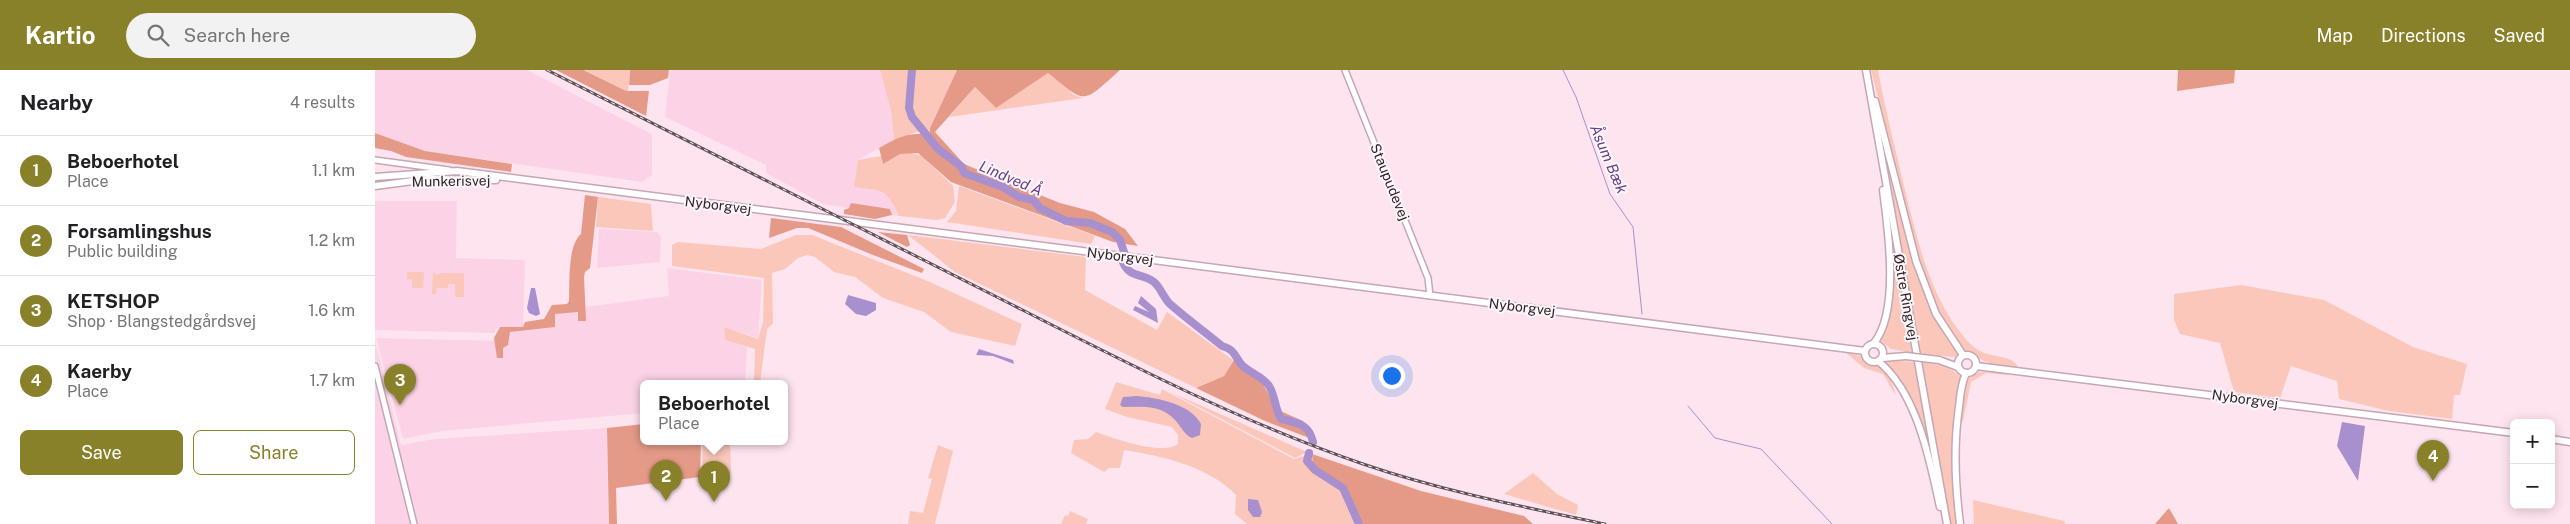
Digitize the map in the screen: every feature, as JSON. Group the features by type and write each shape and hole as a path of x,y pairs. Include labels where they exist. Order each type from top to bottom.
{"main road":[{"name":"Østre Ringvej","path":"1866,70 1945,524"},
{"path":"1866,70 1891,156 1916,261 1937,314 1961,357 1958,367"},
{"path":"1880,151 1890,268 1887,308 1881,331 1874,343 1870,344 1865,351 1870,361 1906,356"},
{"name":"Nyborgvej","path":"457,171 1865,351"},
{"name":"Munkerisvej","path":"375,177 457,171"},
{"name":"Munkerisvej","path":"375,186 446,179 527,181"},
{"path":"1874,343 1883,349 1906,356 1939,360 1958,367 1966,373"},
{"path":"1880,360 1883,349"},
{"path":"1939,360 1961,357 1974,358 1976,366 1973,371 1966,373"},
{"path":"1880,360 1896,381 1917,421 1931,464 1945,524"},
{"name":"Nyborgvej","path":"1976,366 2510,433"},
{"path":"1960,524 1954,476 1955,437 1962,384 1966,373"},
{"path":"2555,440 2570,442"}],"street":[{"name":"Staupudevej","path":"1345,70 1428,278 1430,296"},
{"name":"Nyborgvej","path":"375,160 457,171"},
{"path":"375,366 414,524"}],"shaded area":[{"path":"375,70 527,70 652,134 652,175 642,182 425,151 375,133"},
{"path":"556,70 583,70 626,91 649,91 646,116"},
{"path":"577,70 630,70 628,92 625,95"},
{"path":"630,70 669,70 668,78 650,85 629,85"},
{"path":"670,70 880,70 891,111 894,140 858,160 855,187 880,191 889,196 899,216 823,204 766,173 766,165 665,117"},
{"path":"880,70 957,70 930,128 930,135 925,129 894,140 891,111"},
{"path":"957,70 1120,70 1098,89 1084,96 1070,91 1048,73 996,108 975,87 935,132 964,164 1060,203 1094,212 1125,229 1138,246 1113,242 951,182 918,153 900,154 883,164 879,148 903,136 930,134 930,128"},
{"path":"1871,70 1878,70 1913,223 1930,278 1938,295 1957,328 1972,346 1983,352 2011,360 2018,367 1989,363 1975,354 1963,352 1938,312 1919,263"},
{"path":"2178,70 2235,70 2234,83 2177,91"},
{"path":"1048,73 1074,95 1083,98 949,117 975,87 996,108"},
{"path":"375,133 425,151 512,164 511,172 406,157 391,151 375,148"},
{"path":"1882,142 1885,142 1919,279 1940,326 1958,354 1955,357 1920,354"},
{"path":"906,152 922,156 953,186 955,202 945,218 937,220 899,216 887,195 883,192 854,187 858,160 881,156 883,164 894,156"},
{"path":"959,186 1095,236 1091,244 947,222 956,211"},
{"path":"585,195 598,197 590,268 585,272 584,277 586,321 578,321 578,312 555,314 555,327 510,332 508,345 503,348 503,358 497,358 494,338 500,327 523,327 525,322 544,319 552,305 567,304 569,301 571,256 573,247 581,234"},
{"path":"598,197 651,204 653,231 596,227"},
{"path":"375,201 457,201 456,258 525,260 523,328 496,328 495,333 375,330"},
{"path":"851,203 890,209 892,215 875,219 844,214 844,210 849,208"},
{"path":"771,218 841,227 924,269 922,273 808,228 797,228 769,238"},
{"path":"1891,227 1912,353 1891,349 1880,340 1892,277"},
{"path":"599,229 657,232 661,237 660,262 597,268"},
{"path":"878,232 907,235 910,245 907,247"},
{"path":"796,235 812,235 930,282 1022,324 1015,346 951,332 924,312 883,298 855,277 834,272 815,257 807,255 798,258 785,269 772,273 773,323 767,329 760,380 754,380 755,349 725,340 724,327 758,339 763,322 764,278 672,266 672,245 678,242 761,249"},
{"path":"908,235 1086,257 1085,290 1157,330 1167,312 1233,360 1224,376 1196,388 955,272"},
{"path":"667,268 762,280 758,338 724,327 725,340 747,347 745,380 640,380 640,413 442,431 403,439 376,338 500,341 511,330 553,326 553,311 669,296"},
{"path":"407,272 424,272 423,288 412,288 412,279 407,279"},
{"path":"433,272 437,275 441,273 464,273 464,297 455,297 455,284 448,284 448,288 437,288 436,294 432,294"},
{"path":"2241,285 2324,300 2413,347 2467,364 2460,395 2454,395 2452,419 2389,411 2339,399 2337,381 2291,366 2280,398 2234,392 2220,343 2180,334 2174,320 2174,294"},
{"path":"531,288 535,288 540,314 536,316 529,313 527,308"},
{"path":"848,295 876,303 876,310 866,316 856,314 845,304"},
{"path":"1141,296 1156,309 1158,323 1133,310 1135,306 1149,312 1138,303"},
{"path":"375,340 401,445 434,439 607,428 609,524 375,524"},
{"path":"979,349 1013,360 1014,364 993,356 976,355"},
{"path":"1845,352 1861,356 1870,365 1878,365 1890,377 1896,396 1883,374 1864,368"},
{"path":"1235,358 1263,384 1276,409 1303,421 1312,439 1265,421 1196,388 1224,376"},
{"path":"1888,360 1914,362 1933,462 1894,375 1884,362"},
{"path":"1922,362 1948,368 1961,377 1954,428 1958,524 1950,524"},
{"path":"1979,372 2008,373 2007,375 1986,373 1971,382 1963,421 1959,424 1965,381"},
{"path":"1116,382 1160,395 1162,389 1294,459 1312,454 1313,465 1343,485 1361,524 1247,524 1235,514 1236,495 1212,477 1184,464 1154,455 1124,450 1120,468 1109,468 1104,472 1071,453 1074,440 1088,439 1096,432 1125,442 1150,447 1171,447 1178,444 1178,435 1172,427 1127,417 1105,409"},
{"path":"1170,392 1307,452 1295,458"},
{"path":"1137,396 1164,400 1190,411 1201,424 1200,435 1190,437 1176,421 1158,409 1123,407 1120,405 1123,397"},
{"path":"2342,422 2365,426 2358,481 2337,446"},
{"path":"640,424 640,445 701,445 700,477 616,488 617,524 609,524 607,428"},
{"path":"702,445 730,445 731,473 703,474"},
{"path":"938,445 953,451 935,524 908,524 910,511 923,513 932,479 928,478"},
{"path":"1312,454 1421,491 1524,516 1533,524 1361,524 1343,485 1313,465"},
{"path":"1533,473 1557,494 1578,505 1576,515 1504,494"},
{"path":"1248,499 1258,500 1262,512 1260,517 1253,517 1248,510"},
{"path":"1973,500 2064,521 2066,524 1974,524"},
{"path":"2169,508 2178,524 2155,524"},
{"path":"1070,511 1088,519 1086,524 1061,524 1065,515 1068,516"}],"waterway":[{"name":"Lindved Å","path":"912,70 909,108 912,117 938,149 962,167 964,173 1003,187 1019,197 1033,200 1040,208 1066,221 1090,223 1112,232 1120,240 1124,252"},
{"name":"Åsum Bæk","path":"1563,70 1576,97 1610,194 1633,227 1642,314"},
{"name":"Lindved Å","path":"1123,262 1129,271 1154,282 1170,304 1222,346 1232,351 1244,367 1266,383 1271,390 1281,419 1302,425 1309,431 1313,442"},
{"name":"Åsum Bæk","path":"1688,406 1715,438 1761,449 1832,524"},
{"name":"Lindved Å","path":"1309,453 1307,461 1315,470 1343,488 1359,524"}],"railway":[{"path":"547,70 1129,364 1268,428 1315,447 1393,474 1483,498 1605,524"}],"place":[{"name":"KETSHOP","path":"400,405"},
{"name":"Kaerby","path":"2433,481"},
{"name":"Forsamlingshus","path":"666,501"},
{"name":"Beboerhotel","path":"714,502"}]}
